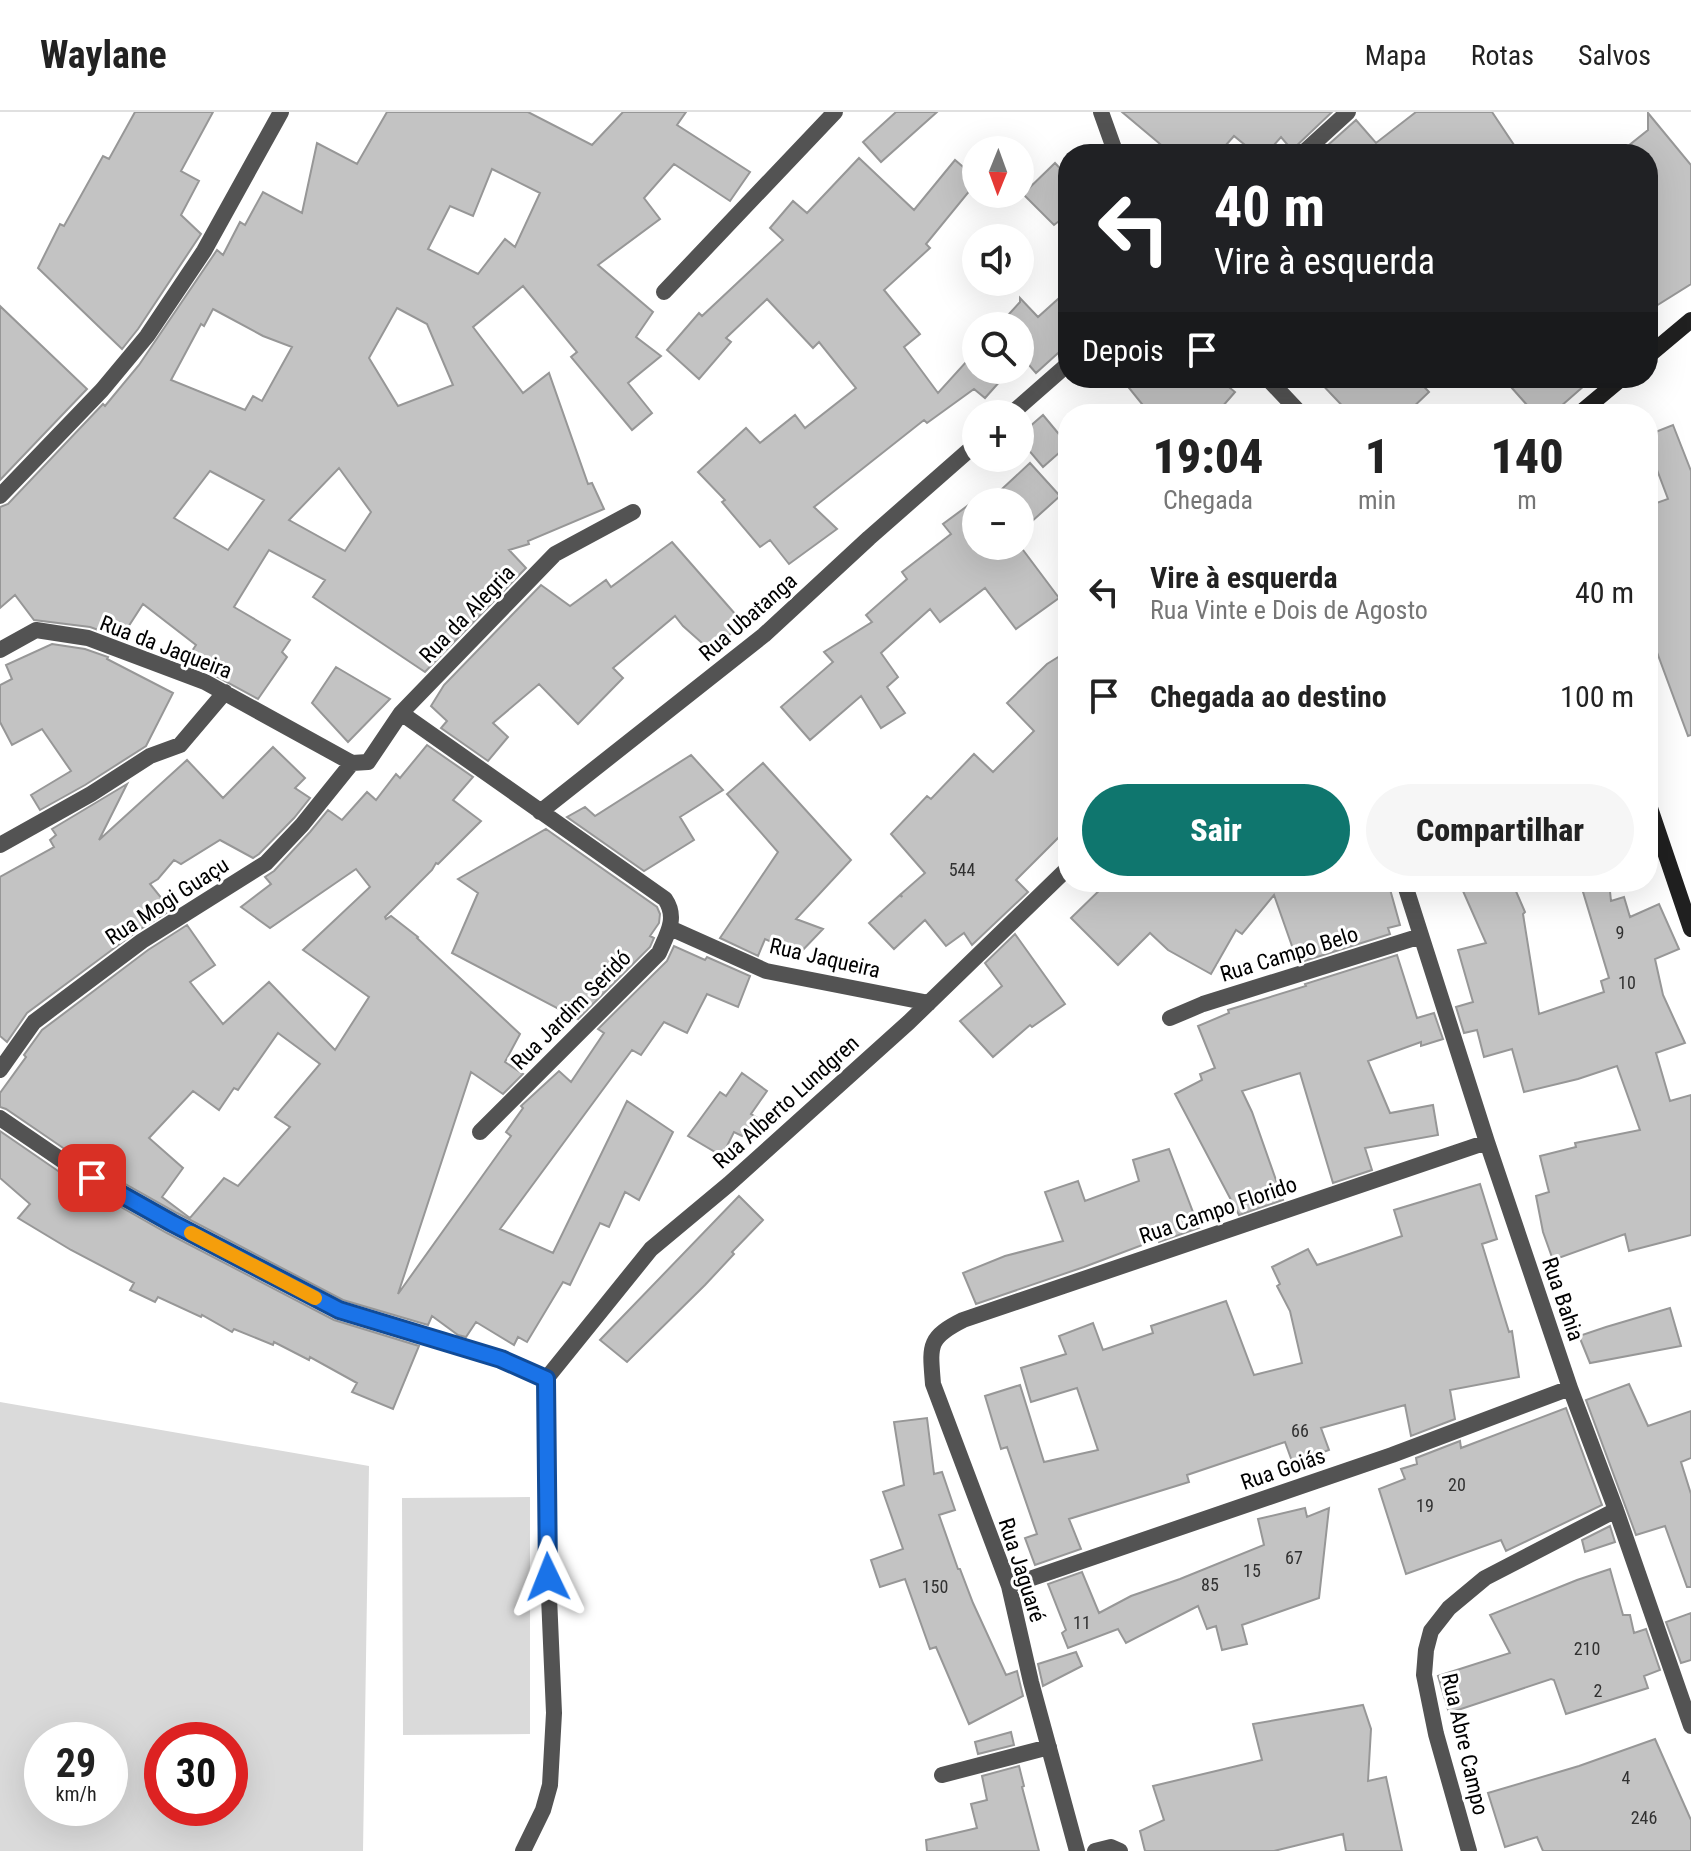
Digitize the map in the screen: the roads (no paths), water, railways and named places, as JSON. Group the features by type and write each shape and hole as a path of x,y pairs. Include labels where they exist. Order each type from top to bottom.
{"main road":[{"path":"1658,348 1691,320"},
{"path":"1591,404 1610,388"},
{"path":"1658,832 1691,929"}],"street":[{"path":"0,496 102,390 147,336 204,251 281,112"},
{"path":"664,292 835,112"},
{"path":"1101,112 1112,144"},
{"path":"1313,144 1348,112"},
{"path":"1027,400 1058,373"},
{"path":"1276,388 1292,404"},
{"name":"Rua Ubatanga","path":"540,812 764,635 962,456"},
{"name":"Rua da Alegria","path":"352,763 368,762 401,713 555,554 633,512"},
{"name":"Rua da Jaqueira","path":"0,650 36,630 88,638 205,682 352,763"},
{"path":"0,845 91,794 150,756 180,745 225,692"},
{"path":"401,713 540,812"},
{"name":"Rua Mogi Guaçu","path":"0,1070 34,1022 142,941 266,863 302,825 352,763"},
{"name":"Rua Jardim Seridó","path":"480,1132 659,953 670,928 672,909 665,899 540,812"},
{"name":"Rua Alberto Lundgren","path":"546,1379 651,1249 729,1184 929,1003 1058,878"},
{"name":"Rua Bahia","path":"1407,892 1570,1388 1691,1726"},
{"name":"Rua Jaqueira","path":"670,928 766,971 929,1003"},
{"name":"Rua Campo Belo","path":"1170,1018 1203,1004 1421,936"},
{"path":"0,1118 66,1163 172,1223 339,1310 501,1359 546,1379 547,1550 554,1713 550,1785 543,1810 523,1851"},
{"name":"Rua Campo Florido","path":"963,1320 1487,1142"},
{"name":"Rua Jaguaré","path":"963,1320 941,1331 934,1342 931,1355 933,1384 1009,1586 1074,1850"},
{"name":"Rua Goiás","path":"1009,1586 1392,1455 1570,1388"},
{"name":"Rua Abre Campo","path":"1469,1851 1436,1734 1424,1675 1431,1631 1449,1608 1485,1578 1616,1510"},
{"path":"942,1775 1049,1747"},
{"path":"1095,1851 1111,1847 1120,1851"}]}
